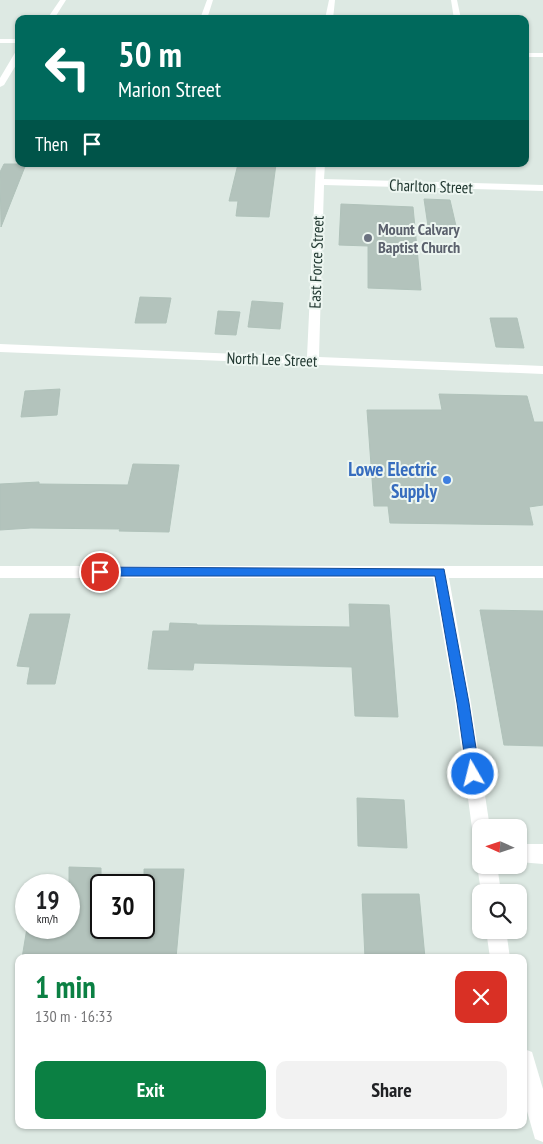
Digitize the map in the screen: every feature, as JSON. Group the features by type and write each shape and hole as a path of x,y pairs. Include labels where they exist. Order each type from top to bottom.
{"street":[{"path":"53,15 62,0"},
{"path":"204,15 210,0"},
{"path":"330,15 332,0"},
{"path":"454,0 457,15"},
{"path":"0,41 15,41"},
{"path":"529,55 543,55"},
{"path":"0,85 15,60"},
{"name":"East Force Street","path":"313,361 320,167"},
{"name":"Charlton Street","path":"319,182 543,188"},
{"name":"North Lee Street","path":"0,348 543,370"},
{"path":"0,572 543,572"},
{"path":"440,572 463,703 480,819"},
{"path":"528,853 543,854"},
{"path":"497,939 499,954"},
{"path":"527,1071 543,1131"}],"building":[{"path":"4,164 15,164 15,167 25,167 1,227 0,172"},
{"path":"237,167 276,167 269,217 236,216 238,201 229,201"},
{"path":"424,199 450,200 456,226 428,226"},
{"path":"341,204 413,207 421,290 368,288 368,246 339,245"},
{"path":"140,297 171,298 166,323 135,323"},
{"path":"252,301 283,303 280,329 248,327"},
{"path":"218,311 240,312 236,335 215,334"},
{"path":"490,318 517,318 524,348 496,347"},
{"path":"60,389 57,415 21,417 25,391"},
{"name":"Lowe Electric Supply","path":"439,394 527,396 534,422 543,422 543,505 529,507 533,525 390,523 388,506 374,506 367,410 442,410"},
{"path":"133,464 179,465 169,532 119,531 120,529 31,528 0,530 0,484 39,482 39,484 128,485"},
{"path":"349,604 389,605 398,717 355,716 352,667 194,663 193,670 148,669 153,631 169,631 170,623 350,627"},
{"path":"480,610 543,611 543,746 504,745"},
{"path":"30,614 70,614 55,684 27,684 30,667 17,666"},
{"path":"357,798 404,800 407,848 358,846"},
{"path":"69,867 101,868 101,874 90,874 90,939 155,939 155,874 144,874 144,869 184,869 176,954 23,954 25,939 80,939 80,874 69,874"},
{"path":"362,894 419,894 425,954 365,954"}],"place":[{"name":"Mount Calvary Baptist Church","path":"368,238"},
{"name":"Lowe Electric Supply","path":"447,480"}],"route":[{"path":"100,572 440,572 463,703 473,774"}]}
